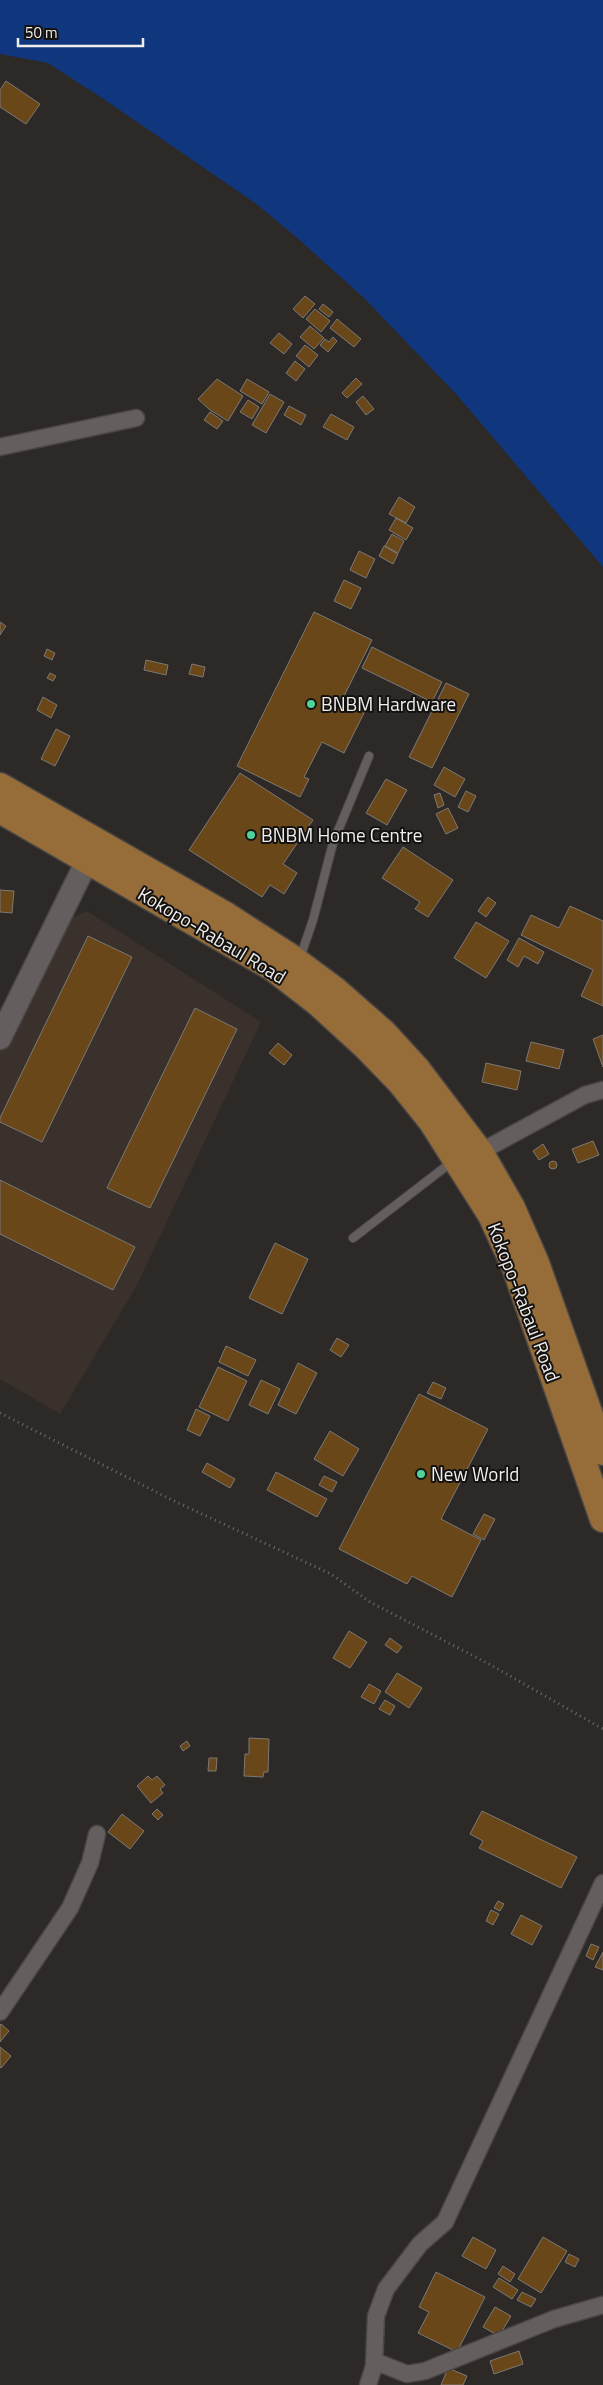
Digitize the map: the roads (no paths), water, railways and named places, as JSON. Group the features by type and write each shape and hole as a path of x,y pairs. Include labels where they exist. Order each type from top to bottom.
{"main road":[{"name":"Kokopo-Rabaul Road","path":"0,786 224,914 298,962 335,990 384,1033 417,1069 468,1155 491,1215 515,1267 603,1519"},
{"name":"Kokopo-Rabaul Road","path":"0,810 273,968 318,1003 365,1046 400,1082 432,1122 468,1155 512,1208 536,1263 603,1452"}],"street":[{"path":"0,447 136,418"},
{"path":"0,1038 87,861"},
{"path":"468,1155 585,1095 603,1090"},
{"path":"0,2012 70,1908 90,1863 97,1834"},
{"path":"368,2385 374,2361 376,2316 386,2289 420,2244 445,2222 603,1883"},
{"path":"374,2361 406,2374 425,2371 554,2319 603,2305"}],"lane":[{"path":"298,962 313,920 333,843 369,756"},
{"path":"353,1238 468,1155"}],"water":[{"path":"0,0 603,0 603,567 456,394 364,298 295,236 255,203 48,63 0,54"}],"place":[{"name":"BNBM Hardware","path":"311,704"},
{"name":"BNBM Home Centre","path":"251,835"},
{"name":"New World","path":"421,1474"}]}
